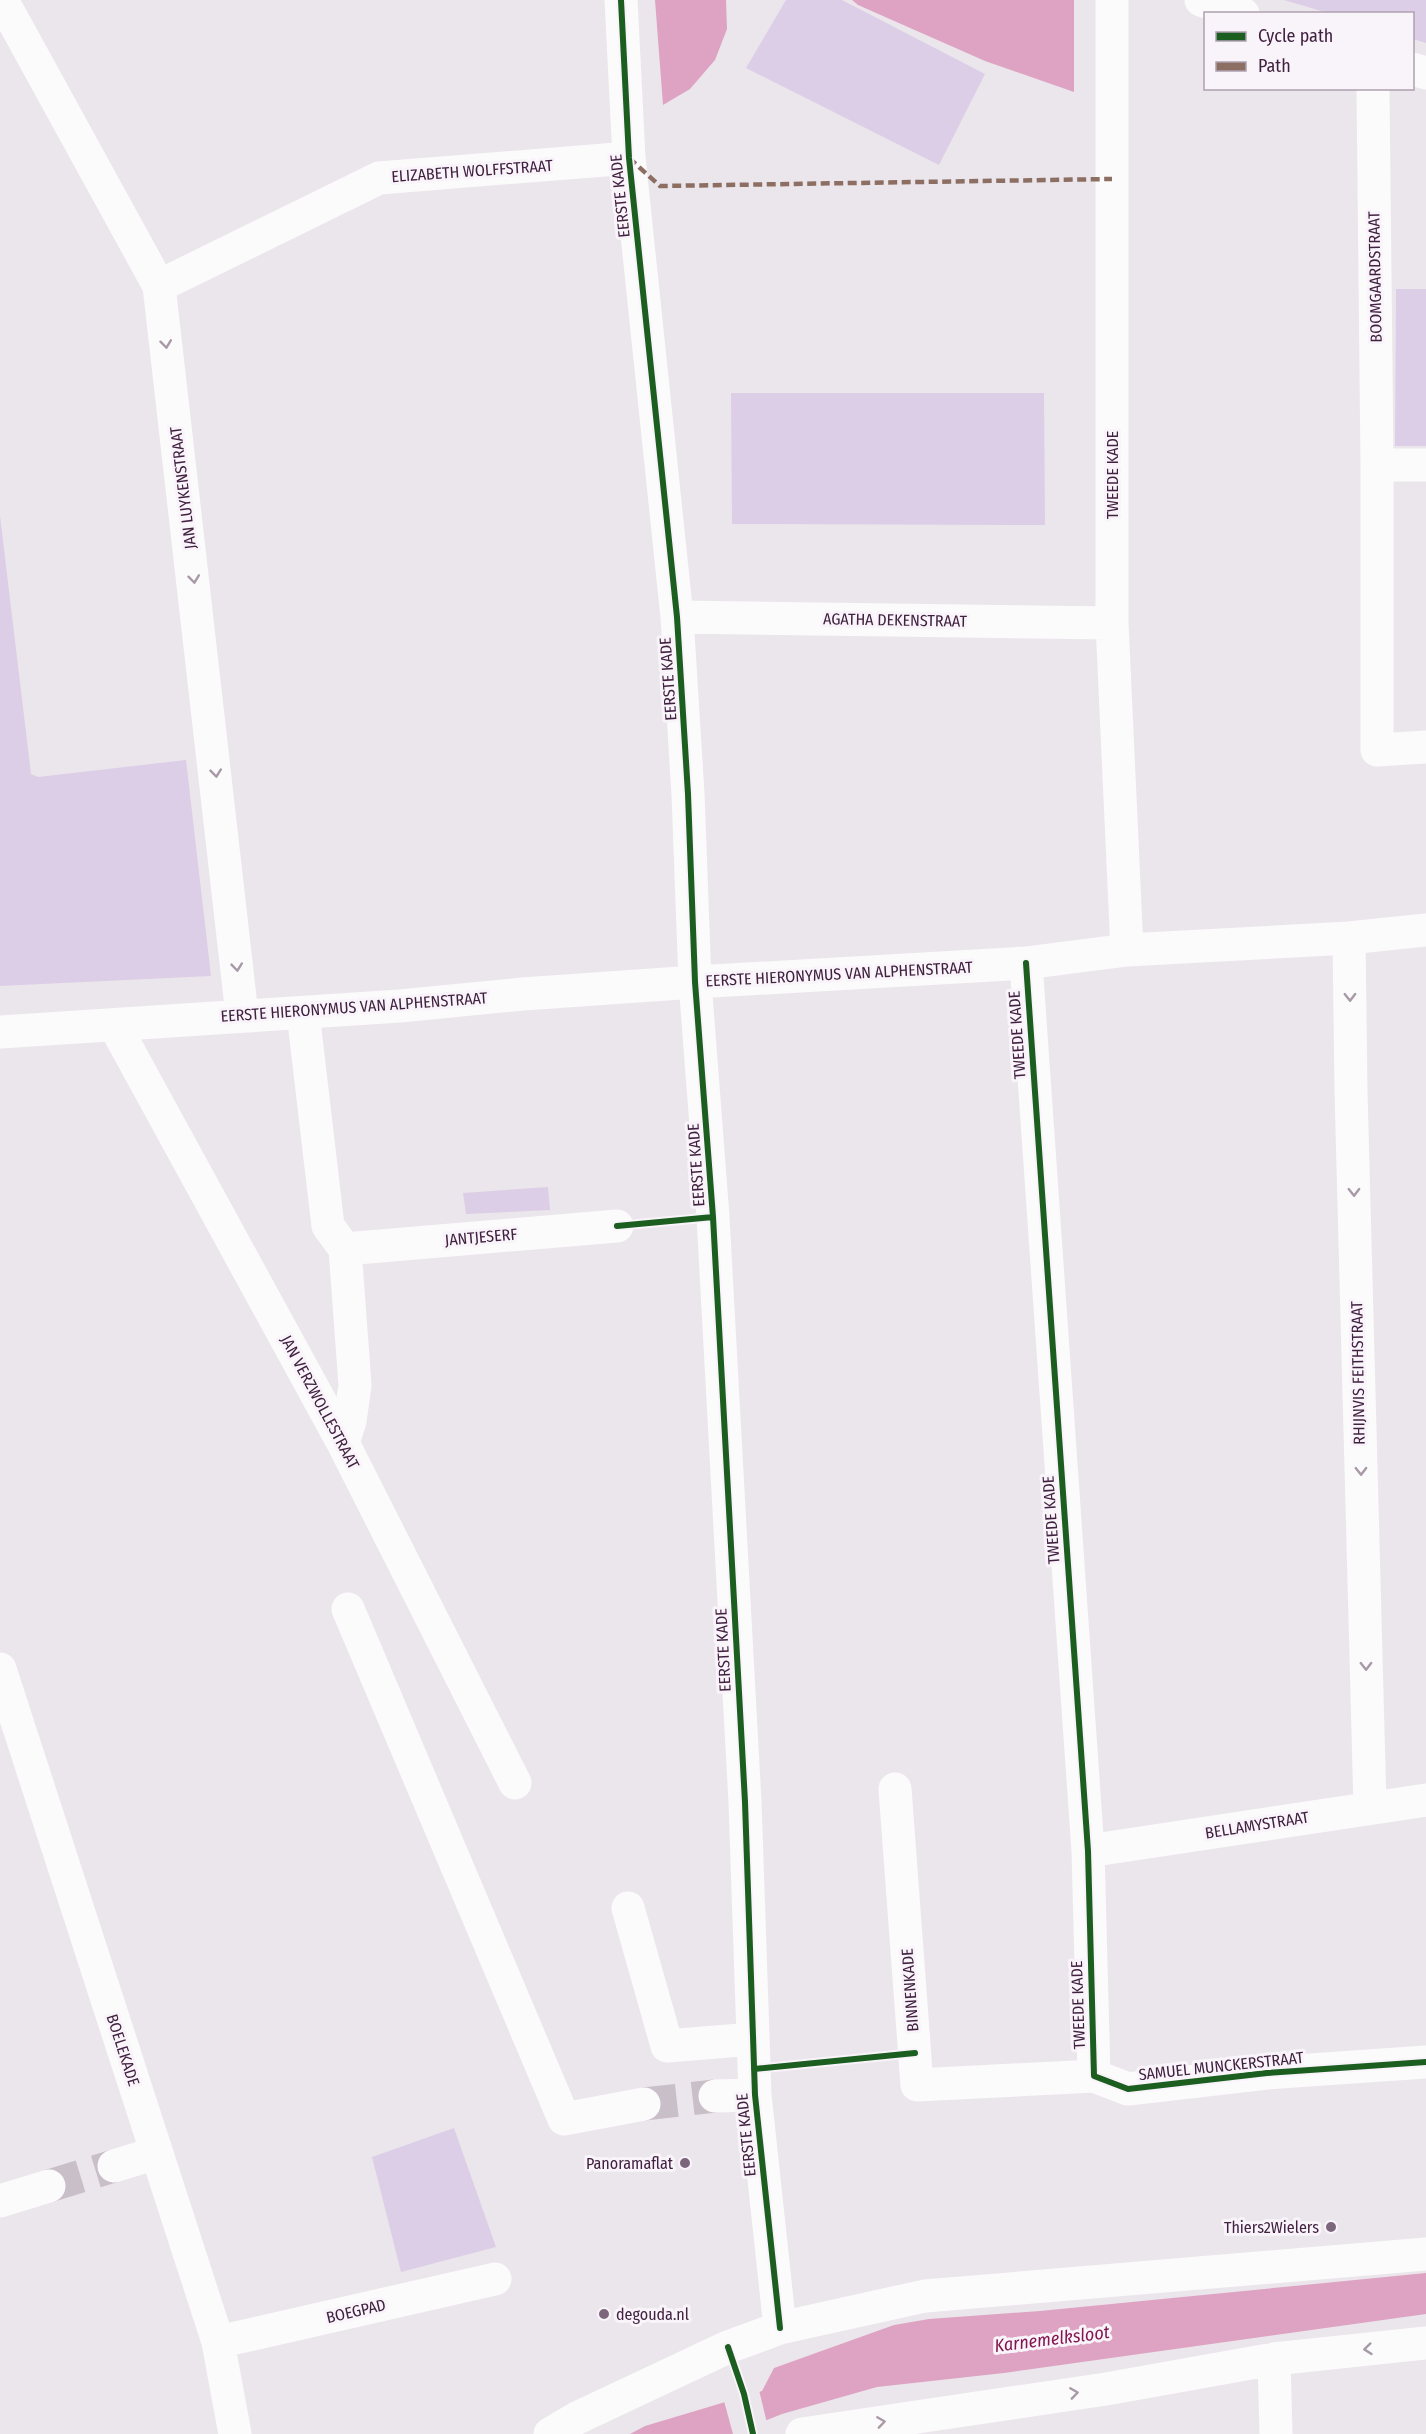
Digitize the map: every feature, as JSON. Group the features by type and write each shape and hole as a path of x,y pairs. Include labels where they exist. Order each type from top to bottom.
{"street":[{"name":"JAN LUYKENSTRAAT","path":"2,0 159,286 242,1015"},
{"name":"EERSTE KADE","path":"621,0 629,159 677,617 688,794 695,982 713,1217 745,1802 754,2095 780,2328"},
{"name":"TWEEDE KADE","path":"1112,0 1112,623 1126,950"},
{"path":"1201,0 1237,12"},
{"name":"BOOMGAARDSTRAAT","path":"1373,90 1377,750 1426,747"},
{"name":"ELIZABETH WOLFFSTRAAT","path":"159,286 379,178 629,159"},
{"path":"1377,465 1426,465"},
{"name":"AGATHA DEKENSTRAAT","path":"677,617 1112,623"},
{"name":"EERSTE HIERONYMUS VAN ALPHENSTRAAT","path":"0,1032 115,1026 695,982 1026,963 1126,950 1349,938 1426,930"},
{"name":"RHIJNVIS FEITHSTRAAT","path":"1349,938 1370,1807"},
{"name":"TWEEDE KADE","path":"1026,963 1088,1851 1094,2076"},
{"path":"303,1012 328,1226 345,1249 355,1385 350,1421 343,1443"},
{"name":"JAN VERZWOLLESTRAAT","path":"115,1026 343,1443 515,1783"},
{"name":"JANTJESERF","path":"345,1249 617,1226"},
{"path":"348,1609 564,2119 644,2104"},
{"name":"BOELEKADE","path":"0,1669 218,2342 235,2434"},
{"name":"BINNENKADE","path":"895,1789 917,2085 1094,2076"},
{"name":"BELLAMYSTRAAT","path":"1088,1851 1426,1800"},
{"path":"628,1908 667,2046 753,2039"},
{"name":"SAMUEL MUNCKERSTRAAT","path":"1094,2076 1128,2090 1267,2073 1426,2062"},
{"name":"EERSTE KADE","path":"716,2096 754,2095"},
{"path":"114,2166 156,2153"},
{"path":"0,2201 49,2186"},
{"path":"550,2434 577,2418 728,2347 780,2328 926,2296 1426,2254"},
{"name":"BOEGPAD","path":"218,2342 495,2279"},
{"path":"802,2434 1106,2389 1274,2359 1426,2343"},
{"path":"1274,2359 1276,2434"}],"shaded area":[{"path":"786,0 842,0 985,74 939,165 746,68"},
{"path":"1284,0 1426,0 1426,43 1414,39 1414,12 1325,12"},
{"path":"1396,289 1426,289 1426,446 1395,446"},
{"path":"731,393 1044,393 1045,525 732,524"},
{"path":"0,516 31,774 38,777 186,760 211,976 0,986"},
{"path":"548,1187 550,1210 466,1214 463,1193"},
{"path":"454,2128 496,2247 401,2272 372,2157"}],"water":[{"path":"655,0 726,0 727,29 715,60 690,89 663,105"},
{"path":"852,0 1074,0 1074,92 985,61 858,5"},
{"name":"Karnemelksloot","path":"1426,2273 1426,2314 1004,2373 877,2387 782,2414 732,2434 630,2434 645,2426 762,2391 774,2368 894,2325 929,2319 1040,2311"}],"pier":[{"path":"759,2390 767,2423 739,2434 733,2434 724,2401"}],"tunnel":[{"path":"644,2104 715,2096"},
{"path":"49,2186 114,2166"}],"marked path":[{"path":"629,158 660,186 1112,179"}],"cycle path":[{"path":"621,0 629,158 677,617 688,794 695,982 713,1217 745,1802 755,2095 780,2328"},
{"path":"1026,963 1088,1851 1094,2076 1128,2089 1267,2073 1426,2062"},
{"path":"617,1226 713,1217"},
{"path":"754,2069 915,2053"},
{"path":"728,2347 744,2394 753,2434"}],"place":[{"name":"Panoramaflat","path":"685,2163"},
{"name":"Thiers2Wielers","path":"1331,2227"},
{"name":"degouda.nl","path":"604,2314"}]}
